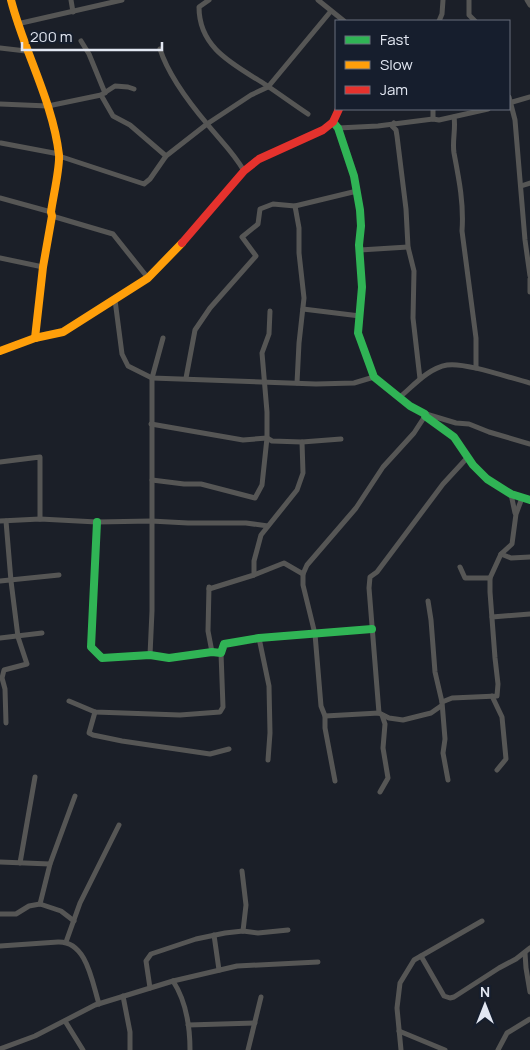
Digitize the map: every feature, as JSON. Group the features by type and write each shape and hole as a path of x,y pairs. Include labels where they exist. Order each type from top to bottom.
{"street":[{"path":"11,0 26,51 48,106 59,155 52,214 42,267 35,338"},
{"path":"71,0 74,12"},
{"path":"17,24 122,0"},
{"path":"209,0 199,7 199,15 208,41 220,55 308,114"},
{"path":"318,0 343,20"},
{"path":"439,20 443,0"},
{"path":"469,0 470,15 474,20"},
{"path":"527,0 530,5"},
{"path":"1,143 59,155 144,184 150,179 166,156 207,124 268,86 331,11"},
{"path":"81,41 89,54 113,116 130,125 166,156"},
{"path":"0,48 26,51"},
{"path":"160,49 165,64 207,124 234,155 244,171"},
{"path":"0,104 48,106 103,94 116,86 134,89"},
{"path":"530,97 510,103 515,120 520,186 528,240 530,292"},
{"path":"339,110 335,125 357,191 361,226 359,245 362,287 358,333 374,377 410,406 440,425 454,438 467,458 494,484 503,491 530,500"},
{"path":"433,110 433,119"},
{"path":"1,348 63,332 148,278 186,239 244,171 259,158 335,125 378,126 433,119 439,120 484,110"},
{"path":"454,117 454,150 461,191 462,231 476,338 476,368"},
{"path":"394,123 392,126 396,130 397,136 406,209 408,247 414,272 413,318 420,379"},
{"path":"520,186 530,183"},
{"path":"186,378 195,330 210,308 256,256 242,237 258,224 260,209 273,204 295,206 357,191"},
{"path":"0,198 113,234 148,278"},
{"path":"295,206 299,228 299,252 304,298 297,383"},
{"path":"360,250 408,247"},
{"path":"0,258 42,267"},
{"path":"116,300 122,354 128,366 152,378 297,383 354,382 374,377"},
{"path":"303,309 360,316"},
{"path":"152,480 201,484 255,498 262,485 267,438 262,352 269,334 270,311"},
{"path":"150,655 152,611 152,378 162,338"},
{"path":"400,397 420,379 447,365 476,368 530,382"},
{"path":"425,415 456,423 469,424 530,444"},
{"path":"335,781 325,728 325,716 321,706 315,634 303,585 303,574 307,565 356,508 383,467 414,433 425,415"},
{"path":"151,424 243,440 267,438 272,441 302,442 341,439"},
{"path":"254,575 254,561 261,535 297,490 303,473 302,442"},
{"path":"0,462 40,457 40,519"},
{"path":"385,724 381,714 372,629 370,577 377,572 444,484 467,458"},
{"path":"511,494 516,514"},
{"path":"325,716 381,714 389,718 409,719 431,712 452,698 496,696 498,684 490,578 501,554 512,544 516,514 522,498"},
{"path":"0,521 40,519 97,522 151,521 246,523 268,526"},
{"path":"6,521 18,637 27,664 4,670 2,678 5,690 6,723"},
{"path":"97,522 91,647 102,658 150,655 169,658 212,652 221,653"},
{"path":"501,554 511,558 530,557"},
{"path":"212,652 208,631 209,588 254,575 284,563 303,574"},
{"path":"460,567 465,578 490,578"},
{"path":"0,581 11,582 59,575"},
{"path":"428,601 435,672 445,730 443,753 448,780"},
{"path":"492,617 530,614"},
{"path":"68,701 95,712 180,715 220,712 223,707 221,653 224,644 259,638 372,629"},
{"path":"0,638 42,633"},
{"path":"259,638 269,686 270,733 268,760"},
{"path":"492,696 502,717 506,760 498,770"},
{"path":"95,712 89,733 93,735 210,754 229,749"},
{"path":"380,792 388,778 383,743 385,724 389,718"},
{"path":"20,863 35,777"},
{"path":"40,904 50,864 75,796"},
{"path":"66,942 80,903 120,825"},
{"path":"0,862 50,864"},
{"path":"242,871 246,904 243,931"},
{"path":"0,914 16,914 29,906 40,904 61,911 74,921"},
{"path":"401,1050 397,1008 400,983 414,960 482,920"},
{"path":"150,988 146,960 151,954 214,935 243,931 288,930"},
{"path":"214,935 219,970"},
{"path":"0,946 66,942 73,945 80,952 99,1004"},
{"path":"421,956 437,986 444,996 450,998 530,948"},
{"path":"526,952 530,992"},
{"path":"0,1050 34,1036 99,1004 173,981 219,970 267,964 318,962"},
{"path":"173,981 183,1003 188,1025 190,1050"},
{"path":"123,996 130,1032 130,1050"},
{"path":"248,1050 260,997"},
{"path":"498,1050 507,1033 530,1018"},
{"path":"65,1021 83,1050"},
{"path":"188,1025 255,1023"},
{"path":"399,1031 445,1050"}],"traffic: fast":[{"path":"333,122 338,128 354,176 360,210 359,245 362,287 358,333 374,377 410,406 425,414 425,416 454,437 473,465 487,479 511,494 530,500"},
{"path":"97,522 91,647 102,658 150,655 169,658 212,652 221,653 224,644 259,638 372,629"}],"traffic: slow":[{"path":"11,0 45,96 56,135 59,155 35,338"},
{"path":"0,351 35,338 63,332 148,278 182,243"}],"traffic: jam":[{"path":"182,243 244,171 259,159 323,130 333,122 339,110"}]}
